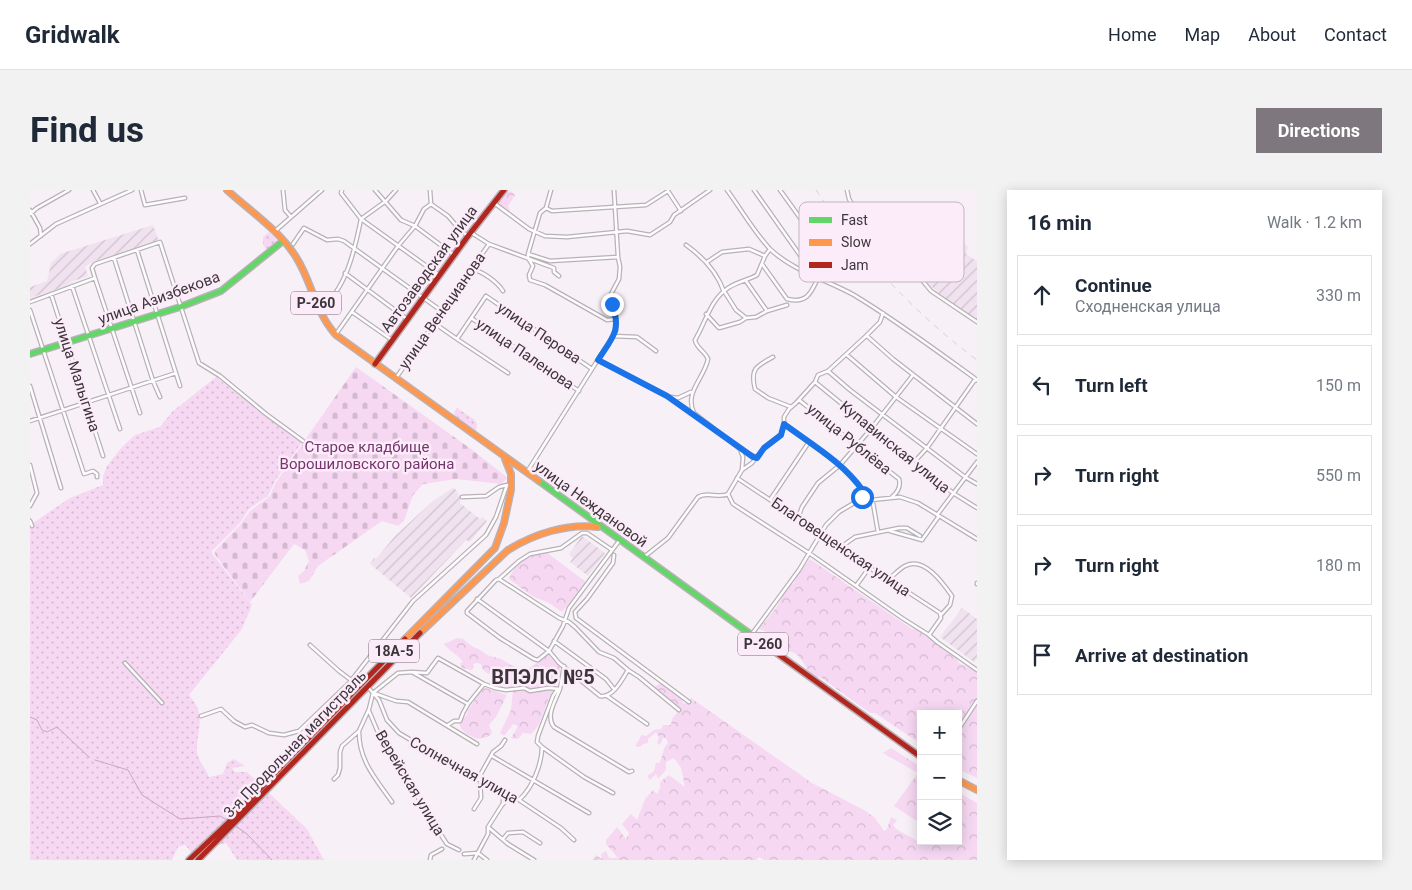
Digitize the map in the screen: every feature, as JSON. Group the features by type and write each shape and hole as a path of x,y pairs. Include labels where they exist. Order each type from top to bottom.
{"main road":[{"name":"Р-260","path":"227,190 283,242"},
{"name":"Автозаводская улица","path":"375,364 454,254 504,190"},
{"name":"улица Азизбекова","path":"30,354 180,307 221,291 283,242"},
{"name":"улица Неждановой","path":"283,242 296,257 303,270 323,322 336,335 918,755"},
{"path":"501,454 512,474"},
{"path":"512,474 514,468 520,468"},
{"name":"3-я Продольная магистраль","path":"198,860 232,826 366,679 490,554 500,541 512,474"},
{"path":"581,526 586,522 587,517"},
{"name":"3-я Продольная магистраль","path":"190,860 405,647 508,550 528,538 581,526 594,526 605,530"},
{"path":"500,541 500,547 508,550"},
{"path":"490,554 500,549 501,552 496,560"},
{"path":"962,782 977,790"}],"street":[{"path":"41,236 40,228 30,212 69,190"},
{"path":"93,190 100,203"},
{"path":"30,244 56,224 132,190"},
{"path":"141,190 145,205 185,198"},
{"path":"283,190 285,210 291,217"},
{"path":"273,232 322,190"},
{"path":"375,190 400,220 415,226 454,254"},
{"path":"319,310 326,306 340,285 354,248 361,219 386,201 396,190"},
{"path":"430,190 431,204"},
{"path":"550,190 546,208 540,212 528,254 528,258 533,266 529,275 530,280 545,285 607,320 616,319"},
{"path":"527,472 616,330 616,319 611,294 619,279 620,267 614,190"},
{"path":"546,208 552,211 646,205 668,190 681,211"},
{"path":"701,190 704,194"},
{"path":"494,203 529,229 545,236 567,237 627,231 652,235 670,222 674,215 710,190"},
{"path":"727,190 770,249 799,268"},
{"path":"754,190 799,254"},
{"path":"780,190 799,216"},
{"path":"847,190 851,202"},
{"path":"341,192 361,219 439,275"},
{"path":"336,335 398,246 415,226 424,209 431,204"},
{"path":"431,204 448,216 460,230 490,244 554,268 554,272 559,276"},
{"path":"292,244 304,228 327,240 338,239 354,248 443,312"},
{"path":"140,413 92,268 95,264 160,242 199,363 220,376 266,414 303,441"},
{"name":"улица Венецианова","path":"396,378 490,244"},
{"path":"686,245 707,262 736,310 746,318"},
{"path":"707,262 722,252 749,249 765,256"},
{"path":"667,396 678,398 692,391 708,362 705,352 695,342 702,330 706,314 724,292 733,285 757,275 770,249"},
{"path":"137,250 180,386"},
{"path":"528,254 550,261 618,256"},
{"path":"114,258 153,382 160,397"},
{"path":"762,264 787,299 799,301 808,295 815,282"},
{"path":"472,270 485,274 500,286 503,291"},
{"path":"345,274 407,319"},
{"path":"30,302 95,278"},
{"path":"745,280 767,311"},
{"path":"828,282 883,313 977,380 974,381 927,448 916,460"},
{"path":"922,282 931,291 977,322"},
{"path":"72,286 120,429"},
{"name":"улица Малыгина","path":"51,294 103,456"},
{"name":"улица Перова","path":"471,318 486,296 592,369"},
{"path":"706,314 719,328 787,305"},
{"path":"30,310 84,474 93,470 97,477"},
{"path":"352,312 392,340"},
{"path":"644,558 668,538 698,497 705,494 722,496 728,494 742,470 757,458 764,448 781,435 784,417 790,407 815,382 818,375 828,371 880,322 883,313"},
{"path":"457,339 471,318"},
{"name":"улица Паленова","path":"471,318 579,391"},
{"path":"434,323 508,373"},
{"path":"613,336 637,338 656,352"},
{"path":"866,336 977,424"},
{"path":"847,354 896,397 977,454"},
{"path":"773,357 757,367 752,376 755,388 768,398 790,407"},
{"path":"598,360 667,396 694,413 740,449 757,458"},
{"path":"828,371 850,390 965,477 977,484"},
{"path":"30,421 176,373"},
{"path":"798,518 802,507 818,483 840,465 872,429 913,374"},
{"name":"Купавинская улица","path":"815,382 907,457 916,460 919,466 953,493 977,508"},
{"path":"30,386 61,488"},
{"path":"692,391 691,404 694,413"},
{"name":"улица Рублёва","path":"799,400 899,479 899,488 893,497 889,499"},
{"path":"784,424 840,465 856,481 873,503 878,532"},
{"path":"770,500 808,442"},
{"path":"740,449 743,457 742,470"},
{"path":"743,457 748,454"},
{"path":"895,530 922,540 953,493 977,462"},
{"path":"30,465 37,493 30,506"},
{"name":"Благовещенская улица","path":"737,478 841,547 850,556 889,579 941,617"},
{"path":"201,716 221,709 244,728 252,724 269,733 284,734 298,731 352,680 413,601 486,535 509,486 499,487 486,496 462,497"},
{"path":"752,635 789,584 821,534 835,516 862,497 863,491"},
{"path":"728,494 733,504 809,553 977,670"},
{"path":"854,503 900,498 912,500 977,539"},
{"path":"30,522 32,526"},
{"path":"841,547 855,536 878,532 907,528 920,536"},
{"path":"612,550 587,533 582,533 561,548 530,554 518,561 496,580 467,611 473,618 538,660 549,651 565,622 569,608 620,540"},
{"path":"614,555 613,563 575,612 576,618 689,702"},
{"path":"889,579 904,566 913,564 926,568 940,580 952,596 950,605 929,635"},
{"path":"856,586 869,568"},
{"path":"498,579 565,622 569,622 599,652 614,658 679,710"},
{"path":"477,599 549,651 600,696 606,696 647,724"},
{"path":"554,641 606,679 614,689"},
{"path":"310,645 352,680 366,679"},
{"path":"334,779 338,776 340,768 342,746 359,731 369,709 373,693 398,673 426,672 438,658 484,684 506,690 524,688 530,691 548,688 560,689"},
{"path":"124,663 162,703"},
{"path":"564,666 560,689 552,708 550,723 629,772 632,771"},
{"path":"606,696 614,689 628,670"},
{"path":"412,672 468,704"},
{"path":"447,725 454,721 460,721 468,704 484,684"},
{"name":"Солнечная улица","path":"367,686 378,700 387,720 399,733 452,762 479,780 516,798 561,828 574,840"},
{"path":"560,689 553,696 537,742 584,777 613,793"},
{"path":"373,693 396,701 408,702 477,744"},
{"path":"962,724 977,702"},
{"name":"Верейская улица","path":"369,709 369,715 377,730 439,832 447,844 459,850"},
{"path":"359,731 359,747 364,760 392,802"},
{"path":"474,809 481,798 479,780 493,752 505,740"},
{"path":"474,860 488,834 488,827 503,804 509,798 520,799 524,796 542,756 542,747"},
{"path":"492,756 589,812"},
{"path":"499,790 504,797 503,804"},
{"path":"488,827 508,844 534,860"},
{"path":"503,839 508,833 523,832 540,843"},
{"path":"430,860 431,855 442,849"},
{"path":"464,854 478,853 487,860"}],"shaded area":[{"path":"153,225 159,241 92,262 85,267 88,276 71,282 69,285 30,298 30,287 47,281 51,263 60,254"},
{"path":"964,243 968,247 966,254 977,261 977,320 941,296 927,282 964,282"},
{"path":"454,487 461,498 460,503 480,519 482,517 487,521 470,542 466,540 411,598 370,564 395,536 433,501"},
{"path":"582,536 605,553 588,576 570,562 573,558 569,554"},
{"path":"962,608 977,619 977,659 974,662 940,637"}],"green space":[{"path":"511,191 515,195 508,206 510,211 508,212 498,205 498,202 507,192"},
{"path":"269,232 277,242 272,248 266,249 263,245 263,237"},
{"name":"Старое кладбище Ворошиловского района","path":"356,367 471,449 508,478 501,484 456,479 423,484 413,495 404,521 398,526 382,521 318,566 309,581 300,584 298,576 304,571 309,561 305,550 294,544 250,602 214,552 240,525 250,511 270,496 275,484 289,463"},
{"path":"216,377 265,416 303,441 275,481 268,496 249,509 240,523 211,552 252,605 242,629 189,695 195,703 200,716 197,752 209,777 223,774 227,763 234,759 245,766 232,768 235,772 247,772 307,829 324,860 237,860 226,843 192,853 185,845 178,847 172,860 30,860 30,516 33,523 70,498 103,485 103,476 107,466 122,447 135,435 160,427 172,412"},
{"path":"457,408 475,420 477,424 476,431 456,418 454,412"},
{"path":"546,552 586,582 562,612 549,603 532,596 509,579 522,561"},
{"path":"810,559 912,629 915,628 931,637 956,657 959,663 977,671 977,778 962,771 962,710 917,710 917,741 875,713 870,713 820,677 815,678 797,655 784,649 781,650 778,646 779,644 765,631 759,629 776,608 788,587 794,583 798,573"},
{"path":"457,638 463,639 487,655 501,659 522,671 548,655 560,667 557,682 539,724 531,734 523,733 518,739 511,738 518,726 513,724 505,735 500,733 511,710 513,690 504,684 500,676 486,672 481,664 473,664 472,670 462,668 460,663 463,662 461,659 444,644"},
{"path":"648,682 654,687 661,683 666,685 682,698 682,702 685,704 691,698 812,783 864,810 875,818 884,831 887,829 891,817 897,820 893,825 896,829 917,841 917,845 962,845 962,794 977,803 977,860 764,860 759,857 756,860 592,860 596,855 602,859 601,854 606,851 609,858 618,858 606,844 606,840 617,827 626,839 629,833 622,824 631,814 637,820 645,799 653,790 657,794 660,782 669,775 685,787 681,768 674,758 666,762 666,770 658,779 656,774 650,780 647,776 654,771 656,763 659,763 661,760 664,748 668,743 666,738 663,738 660,745 657,743 659,737 656,732 648,739 648,743 640,747 635,746 642,735 646,736 654,730 661,729 663,725 671,725 672,719 680,709 647,685"},
{"path":"486,688 507,695 496,717 489,725 492,733 488,737 477,739 463,731 459,722 467,715 468,710 482,689"},
{"path":"891,748 917,764 917,772 883,753"},
{"path":"917,774 917,821 894,806"}],"waterway":[{"path":"30,717 37,720 42,730 47,732 57,727 89,757"},
{"path":"95,760 128,770 142,795 180,819 220,816 227,820"},
{"path":"234,825 247,834 272,860"}],"railway":[{"path":"816,190 824,202"},
{"path":"889,282 931,323 977,360"}],"traffic: fast":[{"path":"30,354 180,307 221,291 283,241"},
{"path":"539,481 753,636"}],"traffic: slow":[{"path":"227,190 273,229 289,247 306,276 323,317 336,335 539,481"},
{"path":"405,639 495,548 504,523 511,490 511,474 505,459"},
{"path":"420,633 508,550 518,544 563,528 598,527"},
{"path":"962,782 977,790"}],"traffic: jam":[{"path":"375,364 468,236 504,190"},
{"path":"198,860 420,633"},
{"path":"753,636 918,755"},
{"path":"189,860 228,823 405,639"}],"district":[{"name":"ВПЭЛС №5","path":"543,677"}],"route":[{"path":"612,304 617,325 616,330 598,360 667,396 694,413 753,457 757,458 764,448 781,435 784,424 840,465 863,491 862,497"}]}
